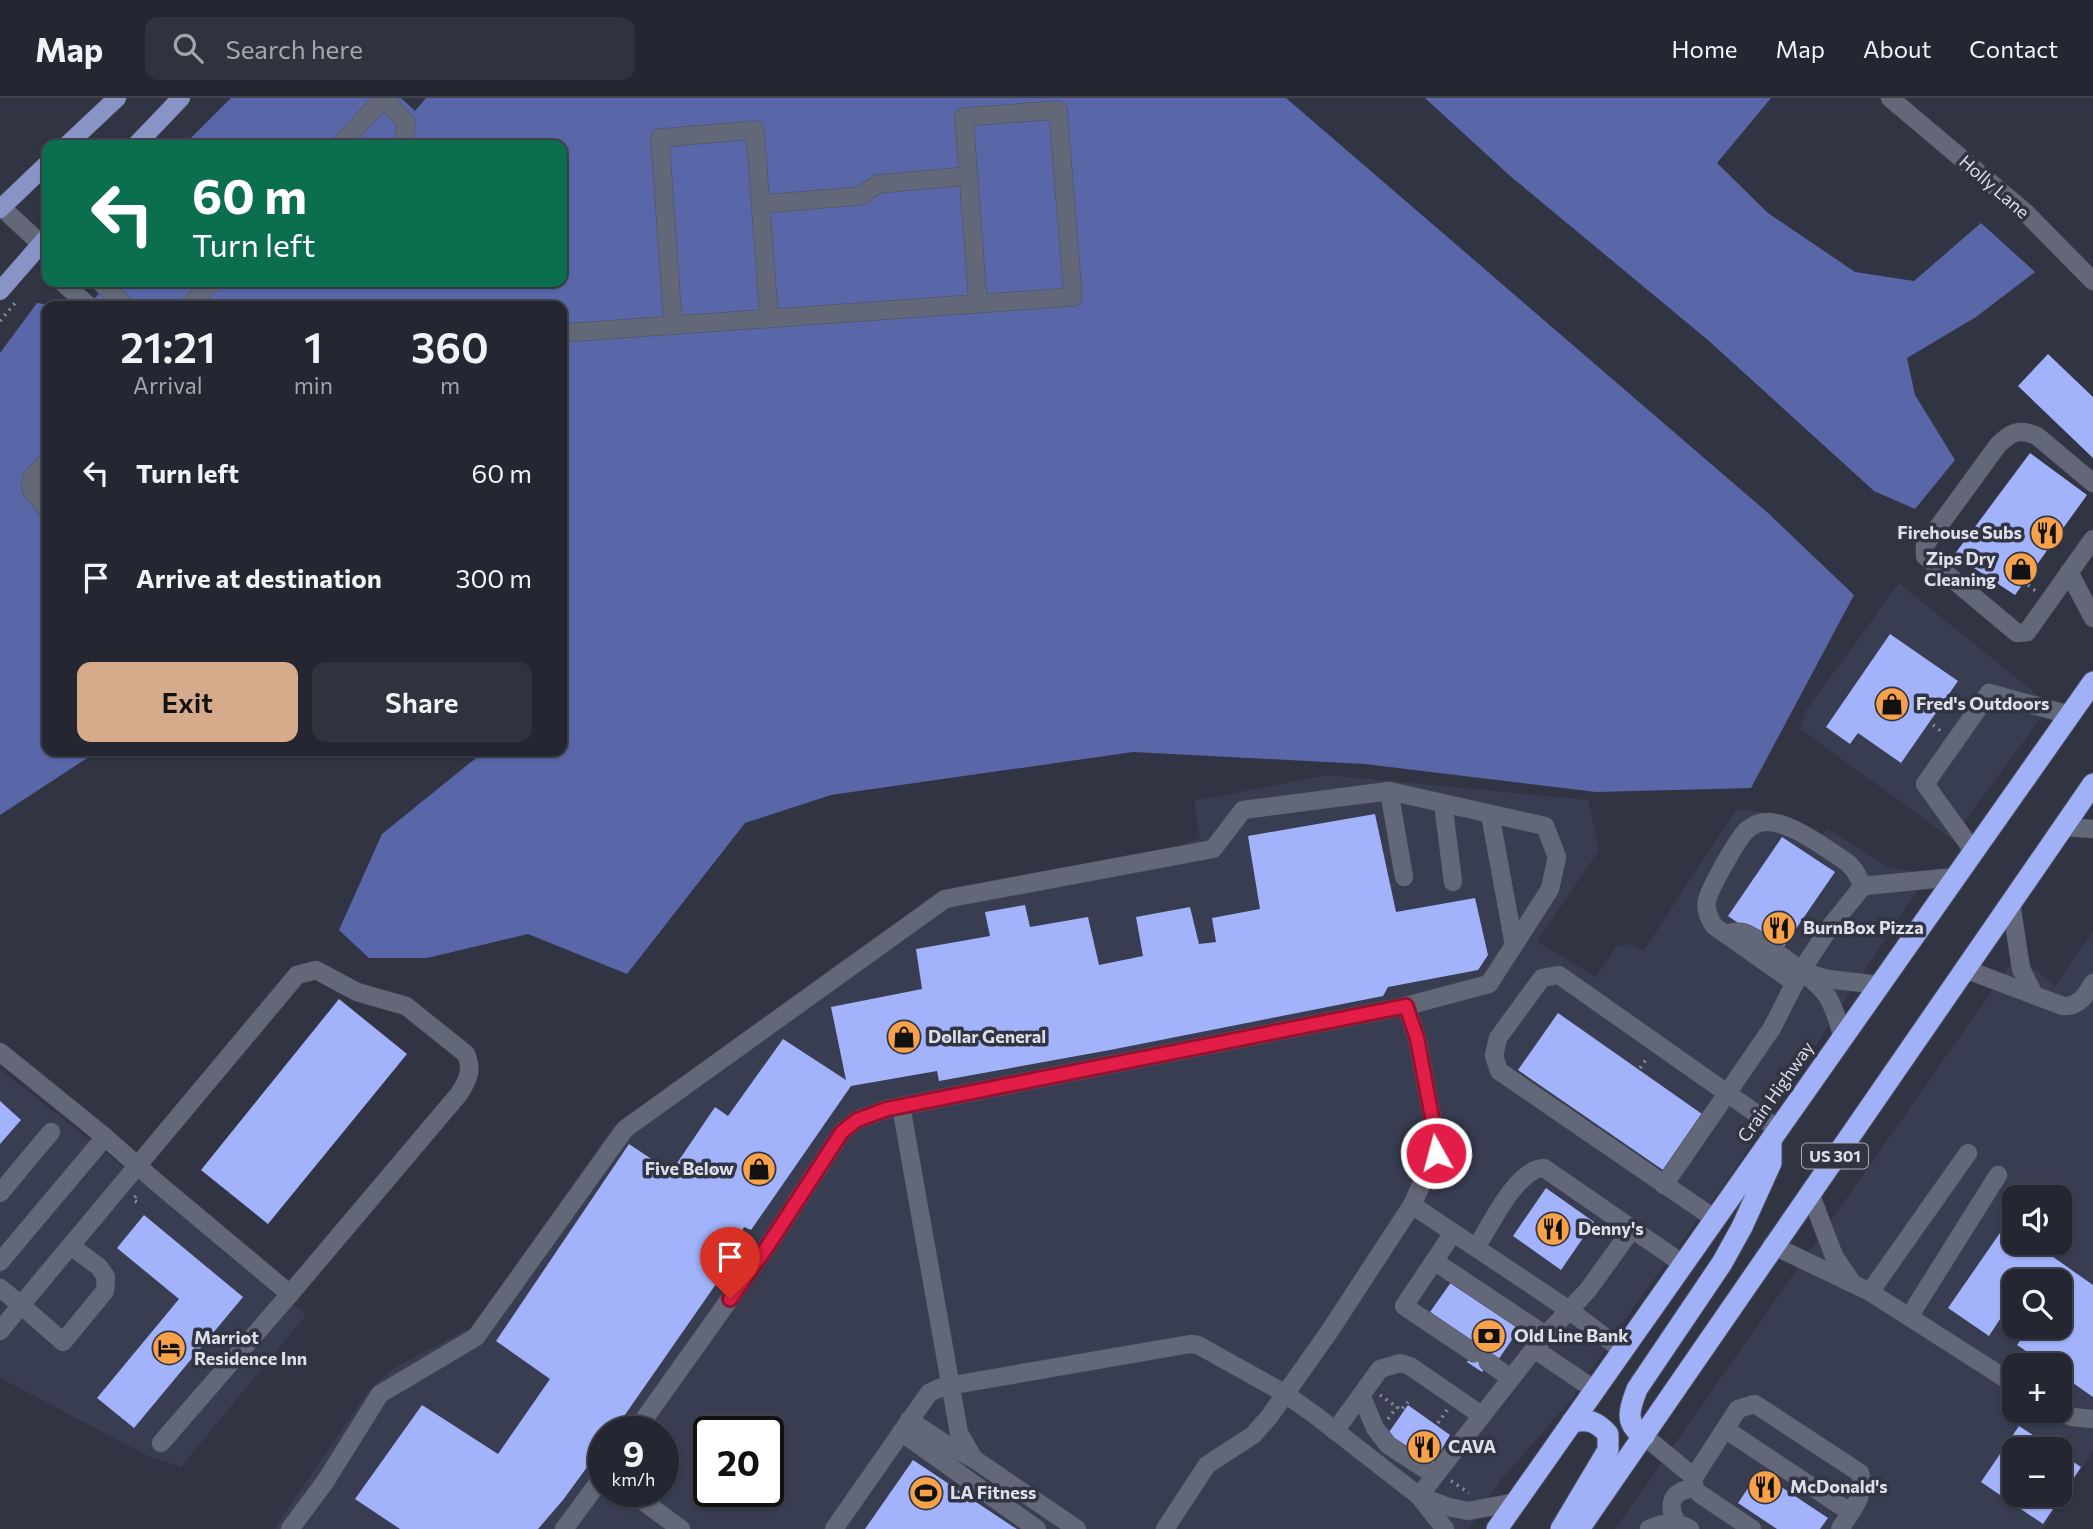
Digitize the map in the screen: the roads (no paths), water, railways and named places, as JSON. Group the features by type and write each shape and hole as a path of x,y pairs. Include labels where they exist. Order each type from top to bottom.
{"highway":[{"name":"Crain Highway","path":"1497,1529 2093,682"},
{"name":"US 301","path":"1579,1529 1772,1245 2093,784"},
{"path":"1644,1436 1634,1430 1630,1419 1637,1389 1722,1264 1742,1227 1771,1163 1774,1134"},
{"path":"1561,1529 1608,1450 1608,1434 1603,1428 1587,1419 1572,1422"}],"main road":[{"path":"72,140 117,98"},
{"path":"141,140 181,98"},
{"path":"0,207 42,169"},
{"path":"0,291 42,251"}],"street":[{"path":"345,140 384,98 405,123 404,140"},
{"name":"Holly Lane","path":"1890,98 2025,212 2093,281"},
{"path":"567,333 769,316 978,303 1073,297 1058,110 964,117 978,303"},
{"path":"673,325 660,138 755,130 769,316"},
{"path":"761,204 860,196 878,184 968,176"},
{"path":"0,207 42,244"},
{"path":"68,287 83,301"},
{"path":"105,287 121,301"},
{"path":"194,301 207,287"},
{"path":"2093,483 2037,436 2025,431 2010,433 1998,445 1925,545 1925,556 2017,633 2027,632 2093,541"},
{"path":"42,467 31,479 32,490 42,503"},
{"path":"2069,572 2093,618"},
{"path":"1974,852 1925,784 1989,694 2070,715"},
{"path":"1389,791 1404,877"},
{"path":"290,1529 325,1482 380,1394 476,1336 625,1129 945,899 1213,849 1243,810 1389,791 1545,827 1557,857 1550,889 1489,984 1406,1006 901,1106 857,1120 842,1132 769,1244 646,1416"},
{"path":"1443,803 1453,882"},
{"path":"1490,814 1514,945"},
{"path":"1843,1037 1828,998 1724,933 1710,920 1707,911 1708,897 1745,832 1755,824 1768,822 1785,825 1848,863 1856,871 1863,886"},
{"path":"2063,827 2093,829"},
{"path":"1664,1185 1772,1028 1798,977 1830,927 1863,886 1955,877"},
{"path":"2011,903 2021,969 2034,995"},
{"path":"1965,969 2063,1006 2071,1006 2090,994"},
{"path":"0,1331 297,975 316,970 357,992 406,1006 466,1054 469,1061 469,1080 315,1265 161,1443"},
{"path":"1714,1219 1499,1071 1494,1056 1498,1038 1542,978 1559,975 1726,1093 1774,1134"},
{"path":"1798,977 1879,985"},
{"path":"1165,1529 1207,1465 1253,1435 1269,1417 1329,1332 1412,1205 1436,1153 1436,1139 1417,1038 1406,1006"},
{"path":"0,1052 290,1294"},
{"path":"901,1106 959,1433 974,1459"},
{"path":"0,1193 51,1132"},
{"path":"0,1262 104,1137"},
{"path":"1870,1292 1968,1153"},
{"path":"1476,1248 1519,1181 1535,1168 1544,1168 1683,1265"},
{"path":"1909,1317 1998,1175"},
{"path":"1810,1193 1834,1256 1853,1284"},
{"path":"1412,1205 1569,1310 1622,1350"},
{"path":"1419,1496 1442,1478 1481,1415 1539,1342 1588,1290 1632,1229"},
{"path":"1453,1233 1404,1306 1510,1378"},
{"path":"1772,1245 1870,1292 2002,1376"},
{"path":"0,1288 64,1342 105,1291 106,1278 99,1267 71,1246"},
{"path":"1434,1261 1539,1342 1595,1390"},
{"path":"834,1529 929,1393 952,1385 1190,1344 1198,1345 1284,1393 1419,1496 1445,1529"},
{"path":"1335,1431 1380,1369 1400,1363 1410,1366 1481,1415"},
{"path":"1364,1390 1375,1428 1388,1445 1442,1478"},
{"path":"1684,1526 1671,1512 1674,1498 1681,1490 1694,1483 1738,1409 1755,1404 1860,1473 1862,1492 1840,1529"},
{"path":"2072,1417 2093,1419"},
{"path":"905,1426 974,1459 1077,1529"},
{"path":"905,1426 1037,1529"},
{"path":"1725,1429 1850,1512"},
{"path":"1644,1436 1694,1483 1752,1529"},
{"path":"1013,1512 1025,1494"},
{"path":"1419,1496 1468,1511 1516,1502"},
{"path":"564,1529 588,1497"},
{"path":"651,1507 681,1529"},
{"path":"1649,1529 1662,1524 1684,1526"}],"place":[{"name":"Firehouse Subs","path":"2047,533"},
{"name":"Zips Dry Cleaning","path":"2021,569"},
{"name":"Fred's Outdoors","path":"1892,704"},
{"name":"BurnBox Pizza","path":"1779,928"},
{"name":"Dollar General","path":"904,1037"},
{"name":"Five Below","path":"759,1169"},
{"name":"Denny's","path":"1553,1229"},
{"name":"Old Line Bank","path":"1489,1336"},
{"name":"Marriot Residence Inn","path":"169,1348"},
{"name":"CAVA","path":"1424,1447"},
{"name":"McDonald's","path":"1765,1487"},
{"name":"LA Fitness","path":"926,1493"}]}
